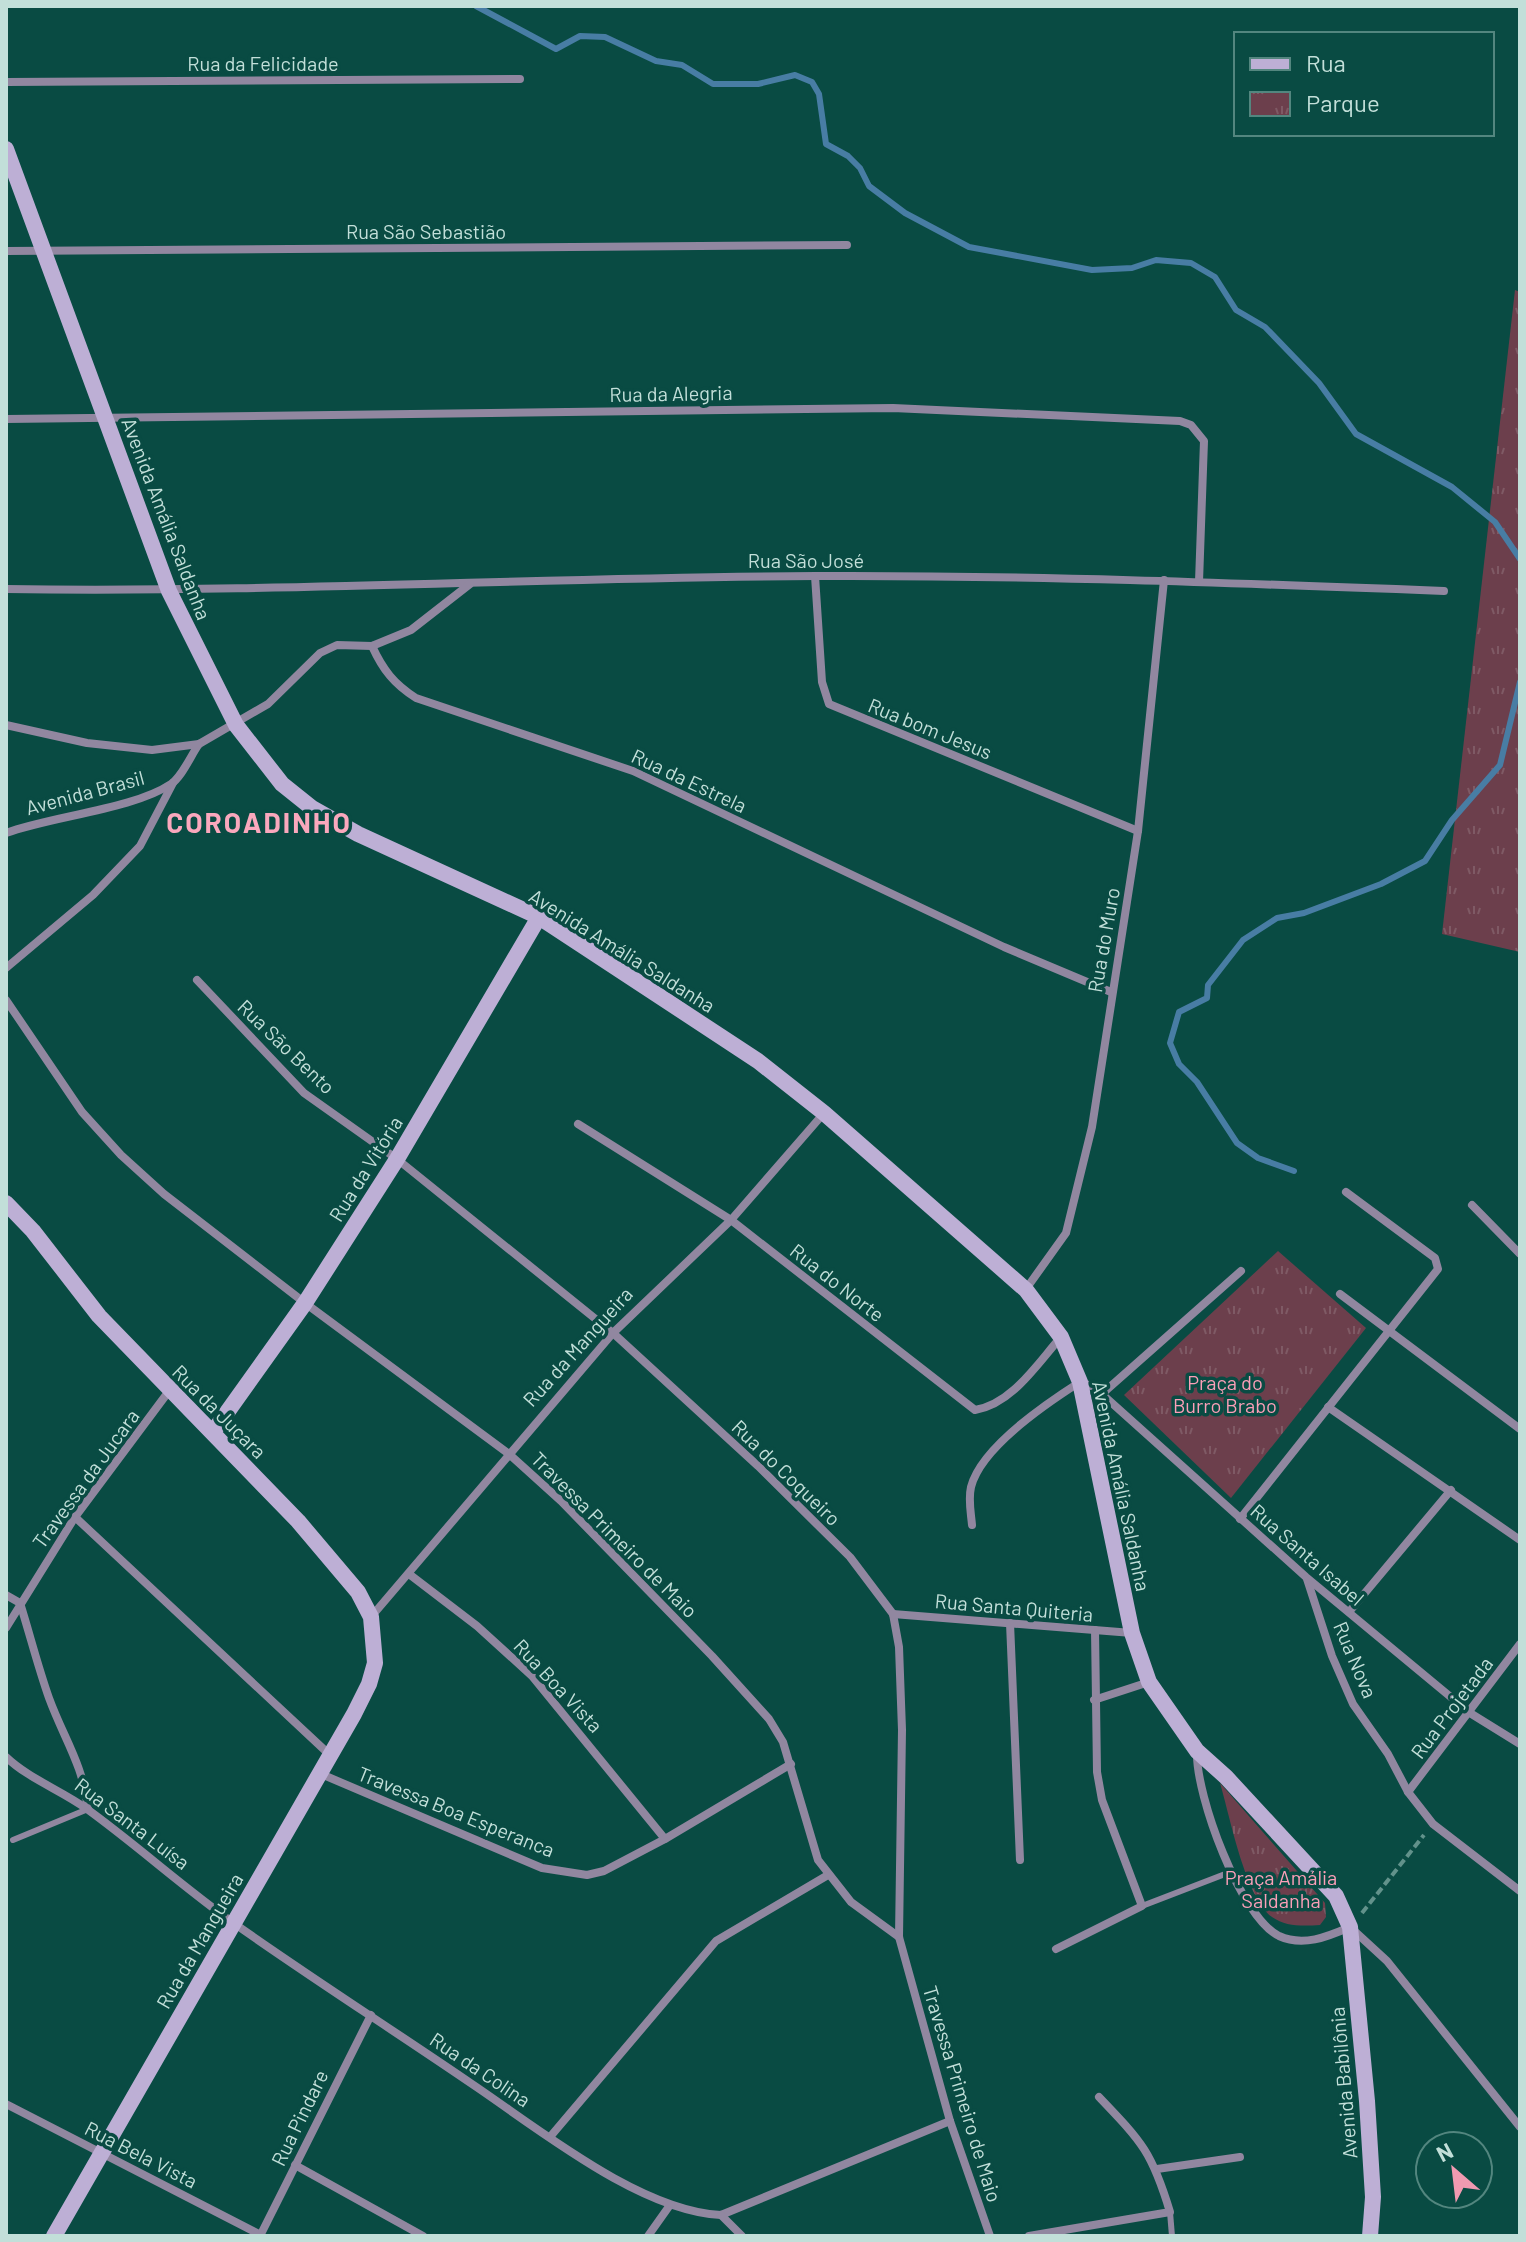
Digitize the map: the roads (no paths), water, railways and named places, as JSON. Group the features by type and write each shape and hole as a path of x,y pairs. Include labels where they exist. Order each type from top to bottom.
{"main road":[{"name":"Avenida Amália Saldanha","path":"6,149 169,591 236,725 282,784 312,808 358,834 539,917 758,1061 824,1113 1026,1290 1061,1337 1080,1382 1132,1633 1149,1682 1197,1751 1226,1777 1326,1885 1350,1927"},
{"name":"Rua da Vitória","path":"213,1432 305,1303 397,1159 539,917"},
{"name":"Rua da Juçara","path":"6,1203 33,1231 99,1316 298,1521 358,1592 371,1617 375,1663"},
{"name":"Rua da Mangueira","path":"54,2236 100,2151 321,1774 369,1684 375,1663"},
{"name":"Avenida Babilônia","path":"1350,1927 1368,2115 1373,2197 1370,2236"}],"street":[{"name":"Rua da Felicidade","path":"6,82 520,79"},
{"name":"Rua São Sebastião","path":"6,251 847,245"},
{"name":"Rua da Alegria","path":"6,419 108,420 640,410 968,411 1180,421 1199,432 1204,441 1199,582"},
{"name":"Rua São José","path":"6,589 169,591 815,576 1164,580 1444,591"},
{"name":"Rua bom Jesus","path":"815,576 822,682 829,704 1138,831"},
{"name":"Rua do Muro","path":"1026,1290 1066,1233 1080,1185 1138,831 1164,580"},
{"path":"6,725 87,743 152,750 199,744 236,725 284,691 320,653 337,645 372,646 411,630 471,583"},
{"name":"Rua da Estrela","path":"372,646 382,668 398,687 416,698 633,771 1004,947 1111,992"},
{"name":"Avenida Brasil","path":"6,833 36,822 117,805 173,783 199,744"},
{"path":"6,968 93,895 140,846 173,783"},
{"name":"Rua São Bento","path":"197,980 304,1093 397,1159"},
{"name":"Travessa Primeiro de Maio","path":"6,1000 82,1112 121,1155 164,1194 305,1303 509,1454 561,1501 769,1719 791,1764 806,1812 810,1844 828,1875 851,1902 899,1937 950,2121 990,2236"},
{"name":"Rua da Mangueira","path":"371,1617 613,1333 731,1220 824,1113"},
{"name":"Rua do Norte","path":"578,1124 731,1220 975,1410 992,1407 1011,1392 1061,1337"},
{"name":"Rua do Coqueiro","path":"397,1159 613,1333 758,1466 850,1557 893,1614 899,1647 902,1730 899,1937"},
{"path":"1240,1519 1388,1330 1432,1279 1438,1263 1346,1192"},
{"path":"1472,1205 1520,1254"},
{"path":"1103,1393 1241,1271"},
{"path":"1340,1294 1520,1429"},
{"path":"972,1525 970,1502 977,1472 1020,1426 1080,1382"},
{"name":"Rua Santa Isabel","path":"1080,1382 1103,1393 1306,1577 1470,1713 1520,1744"},
{"name":"Travessa da Jucara","path":"6,1628 75,1517 169,1391"},
{"path":"1328,1407 1520,1540"},
{"path":"1349,1612 1451,1490"},
{"path":"75,1517 331,1756"},
{"name":"Rua Boa Vista","path":"409,1574 477,1626 532,1676 600,1755 665,1839"},
{"name":"Rua Nova","path":"1306,1577 1332,1656 1353,1704 1388,1754 1408,1792 1433,1824 1520,1891"},
{"path":"6,1595 20,1603 49,1698 77,1756 85,1781 88,1809"},
{"name":"Rua Santa Quiteria","path":"893,1614 1132,1633"},
{"path":"1010,1623 1020,1860"},
{"path":"1056,1949 1142,1906 1102,1800 1097,1772 1095,1630"},
{"name":"Rua Projetada","path":"1408,1792 1520,1644"},
{"path":"1094,1700 1149,1682"},
{"name":"Avenida Amália Saldanha","path":"1197,1751 1201,1786 1233,1871 1253,1913 1280,1936 1310,1941 1350,1927 1387,1961 1520,2127"},
{"name":"Rua Santa Luísa","path":"6,1757 20,1770 53,1785 88,1809 234,1924"},
{"name":"Travessa Boa Esperanca","path":"321,1774 542,1868 571,1874 604,1871 665,1839 791,1764"},
{"path":"550,2137 716,1941 828,1875"},
{"name":"Rua da Colina","path":"234,1924 550,2137 646,2196 670,2205 721,2215"},
{"name":"Rua Pindare","path":"260,2235 371,2015"},
{"path":"1029,2236 1170,2212 1157,2169 1143,2143 1099,2097"},
{"name":"Rua Bela Vista","path":"6,2104 260,2235"},
{"path":"742,2236 721,2215 950,2121"},
{"path":"1157,2169 1240,2157"},
{"path":"295,2165 423,2236"},
{"path":"648,2236 670,2205"}],"lane":[{"path":"13,1840 88,1809"},
{"path":"1142,1906 1233,1871"},
{"path":"1170,2212 1172,2236"}],"waterway":[{"path":"476,6 556,49 580,36 605,37 656,61 682,65 713,84 758,84 795,75 812,82 819,94 826,144 848,156 860,168 869,186 905,213 969,247 1092,270 1132,268 1156,260 1191,263 1215,277 1236,310 1265,327 1319,383 1356,434 1452,487 1495,522 1520,559"},
{"path":"1294,1171 1258,1158 1237,1143 1197,1082 1179,1064 1170,1043 1179,1012 1207,998 1208,985 1243,940 1277,918 1304,913 1381,884 1425,861 1452,820 1500,765 1520,682"}],"district":[{"name":"COROADINHO","path":"259,823"}],"park label":[{"name":"Praça do Burro Brabo","path":"1225,1394"},
{"name":"Praça Amália Saldanha","path":"1281,1890"}]}
